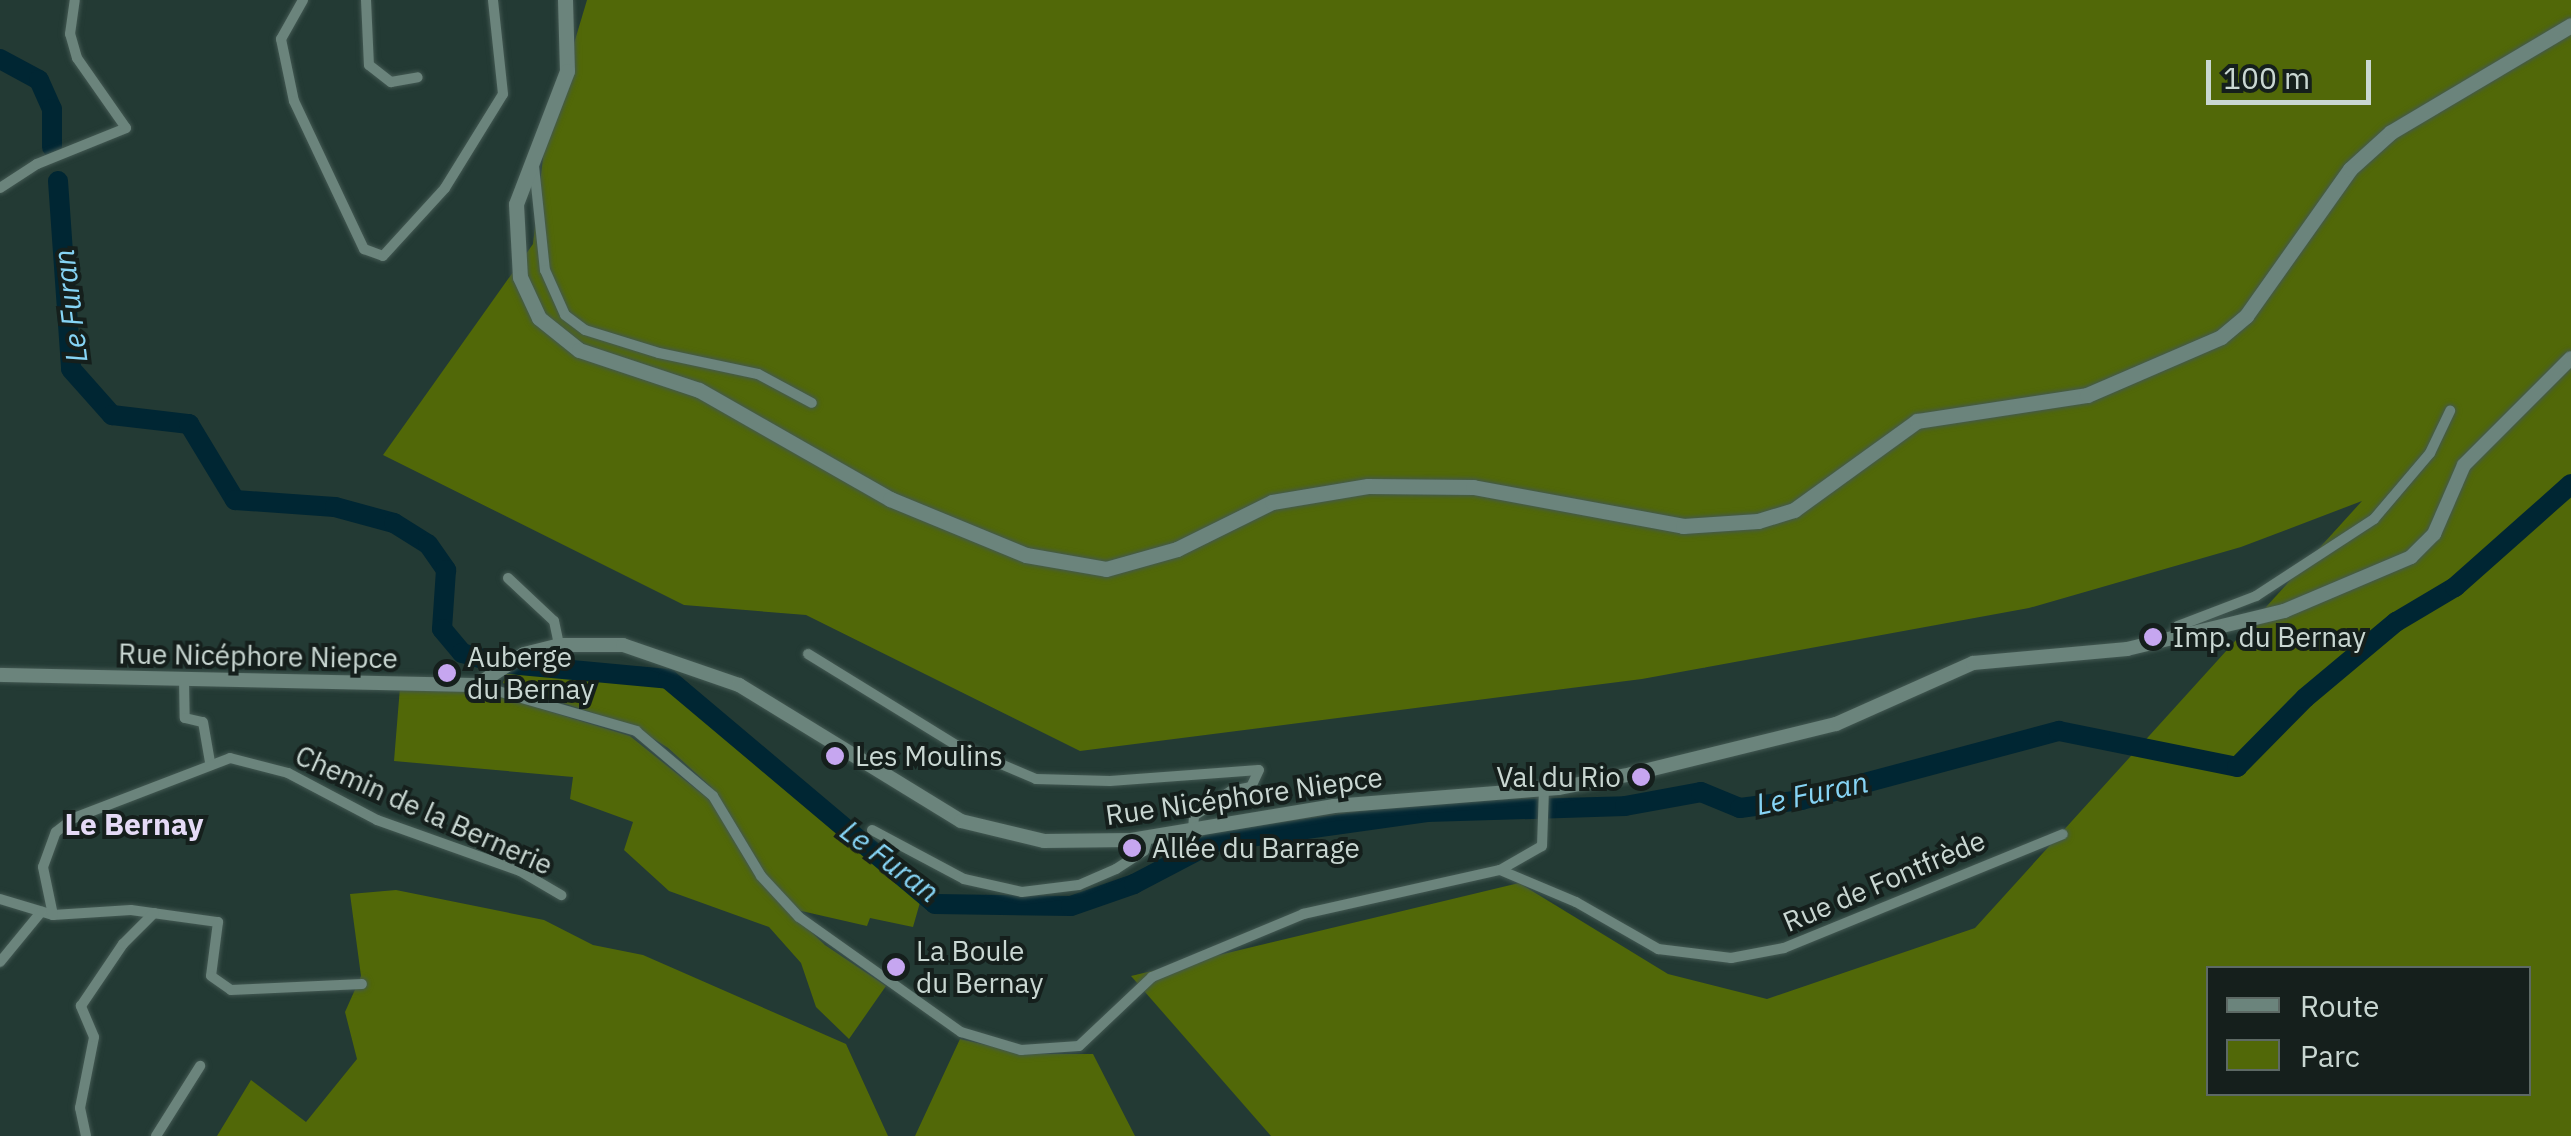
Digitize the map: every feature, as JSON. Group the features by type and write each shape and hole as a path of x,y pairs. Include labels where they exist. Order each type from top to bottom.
{"main road":[{"path":"565,0 567,71 516,204 520,276 539,318 558,338 699,390 890,499 1026,556 1106,569 1177,549 1272,502 1368,486 1473,487 1684,526 1758,521 1794,510 1917,421 2087,396 2221,338 2246,316 2350,170 2391,132 2571,25"}],"street":[{"path":"0,188 37,164 80,150 126,128 77,58 70,34 75,0"},
{"path":"304,0 281,39 294,101 364,249 384,256 445,188 502,94 493,0"},
{"path":"366,0 369,65 391,82 418,77"},
{"path":"533,158 545,270 565,314 585,330 648,350 758,374 812,404"},
{"name":"Rue Nicéphore Niepce","path":"0,675 477,685 510,660 559,645 623,645 739,685 932,805 992,831 1044,842 1148,837 1374,802 1545,792 1805,734 1973,663 2172,641 2284,611 2410,557 2434,534 2464,465 2571,358"},
{"path":"2172,641 2178,626 2256,596 2374,520 2430,453 2450,411"},
{"path":"508,578 554,621 559,645"},
{"path":"808,654 956,746 1036,779 1110,782 1259,770 1251,787 1231,791 1194,816 1193,829"},
{"path":"54,915 42,868 56,832 210,762 204,722 186,718 184,679"},
{"path":"477,685 636,731 713,796 762,876 800,916 961,1032 1021,1050 1079,1046 1152,977 1303,914 1500,870 1542,846 1547,818 1545,792"},
{"name":"Chemin de la Bernerie","path":"210,762 230,758 288,773 376,820 520,871 562,896"},
{"path":"872,830 964,879 1022,892 1104,874 1144,851 1148,837"},
{"name":"Rue de Fontfrède","path":"1500,870 1576,902 1658,950 1731,958 1784,948 2063,834"},
{"path":"0,899 54,915 154,913 218,922 211,976 231,990 362,984"},
{"path":"0,962 40,912"},
{"path":"86,1136 80,1108 94,1037 81,1006 123,944 154,913"},
{"path":"156,1136 200,1066"}],"green space":[{"path":"587,0 2571,0 2571,1136 1271,1136 1131,976 1519,883 1668,974 1767,999 1975,928 2362,501 2241,547 2029,608 1642,679 1080,751 806,615 684,605 383,455 533,244 545,140"},
{"path":"507,671 671,686 845,841 921,899 913,927 870,918 867,926 797,910 770,883 711,787 668,748 635,727 503,683"},
{"path":"400,687 476,689 630,736 711,801 768,891 825,945 886,986 849,1039 816,1007 801,963 769,927 669,891 624,850 633,822 570,799 573,777 394,761"},
{"path":"396,890 544,920 593,945 643,955 846,1044 888,1136 217,1136 251,1080 306,1122 357,1059 345,1012 361,976 350,894"},
{"path":"960,1039 1026,1054 1093,1054 1135,1136 915,1136"}],"waterway":[{"name":"Le Furan","path":"0,59 39,80 52,109 52,147"},
{"name":"Le Furan","path":"58,181 71,369 112,415 189,424 235,500 335,507 394,523 428,544 446,570 442,629 462,653 497,663 668,679 935,904 1071,906 1134,884 1214,842 1427,812 1625,806 1701,792 1740,808 1801,800 2059,731 2237,767 2305,698 2396,622 2455,587 2571,484"}],"place":[{"name":"Imp. du Bernay","path":"2153,637"},
{"name":"Auberge du Bernay","path":"447,673"},
{"name":"Les Moulins","path":"835,756"},
{"name":"Val du Rio","path":"1641,777"},
{"name":"Allée du Barrage","path":"1132,848"},
{"name":"La Boule du Bernay","path":"896,967"}],"district":[{"name":"Le Bernay","path":"134,824"}]}
